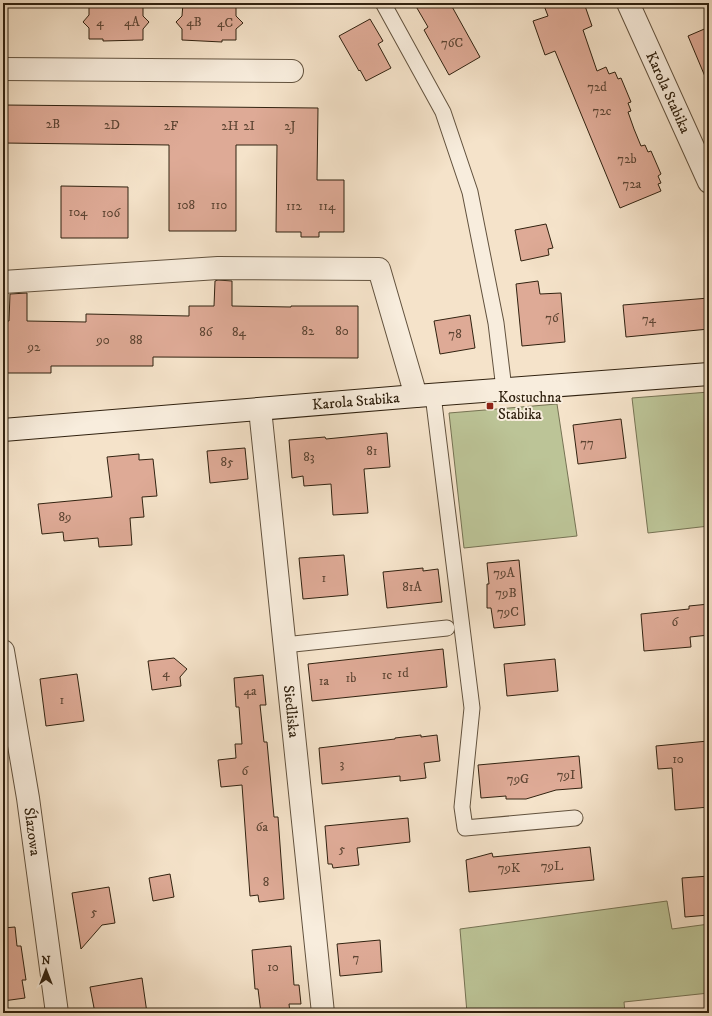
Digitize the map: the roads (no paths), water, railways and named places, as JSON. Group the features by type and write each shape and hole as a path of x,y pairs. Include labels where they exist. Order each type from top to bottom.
{"street":[{"name":"Karola Stabika","path":"628,3 709,182"},
{"path":"3,69 292,71"},
{"path":"3,282 218,268 379,269 424,395"},
{"name":"Karola Stabika","path":"3,430 424,395 709,374"},
{"name":"Siedliska","path":"260,409 323,1013"},
{"name":"Ślazowa","path":"3,651 28,798 57,1013"}],"lane":[{"path":"383,3 443,112 470,192 496,323 504,389"},
{"path":"424,395 472,708 462,807 465,828 575,818"},
{"path":"284,645 447,628"}],"place":[{"name":"Kostuchna Stabika","path":"490,406"}]}
